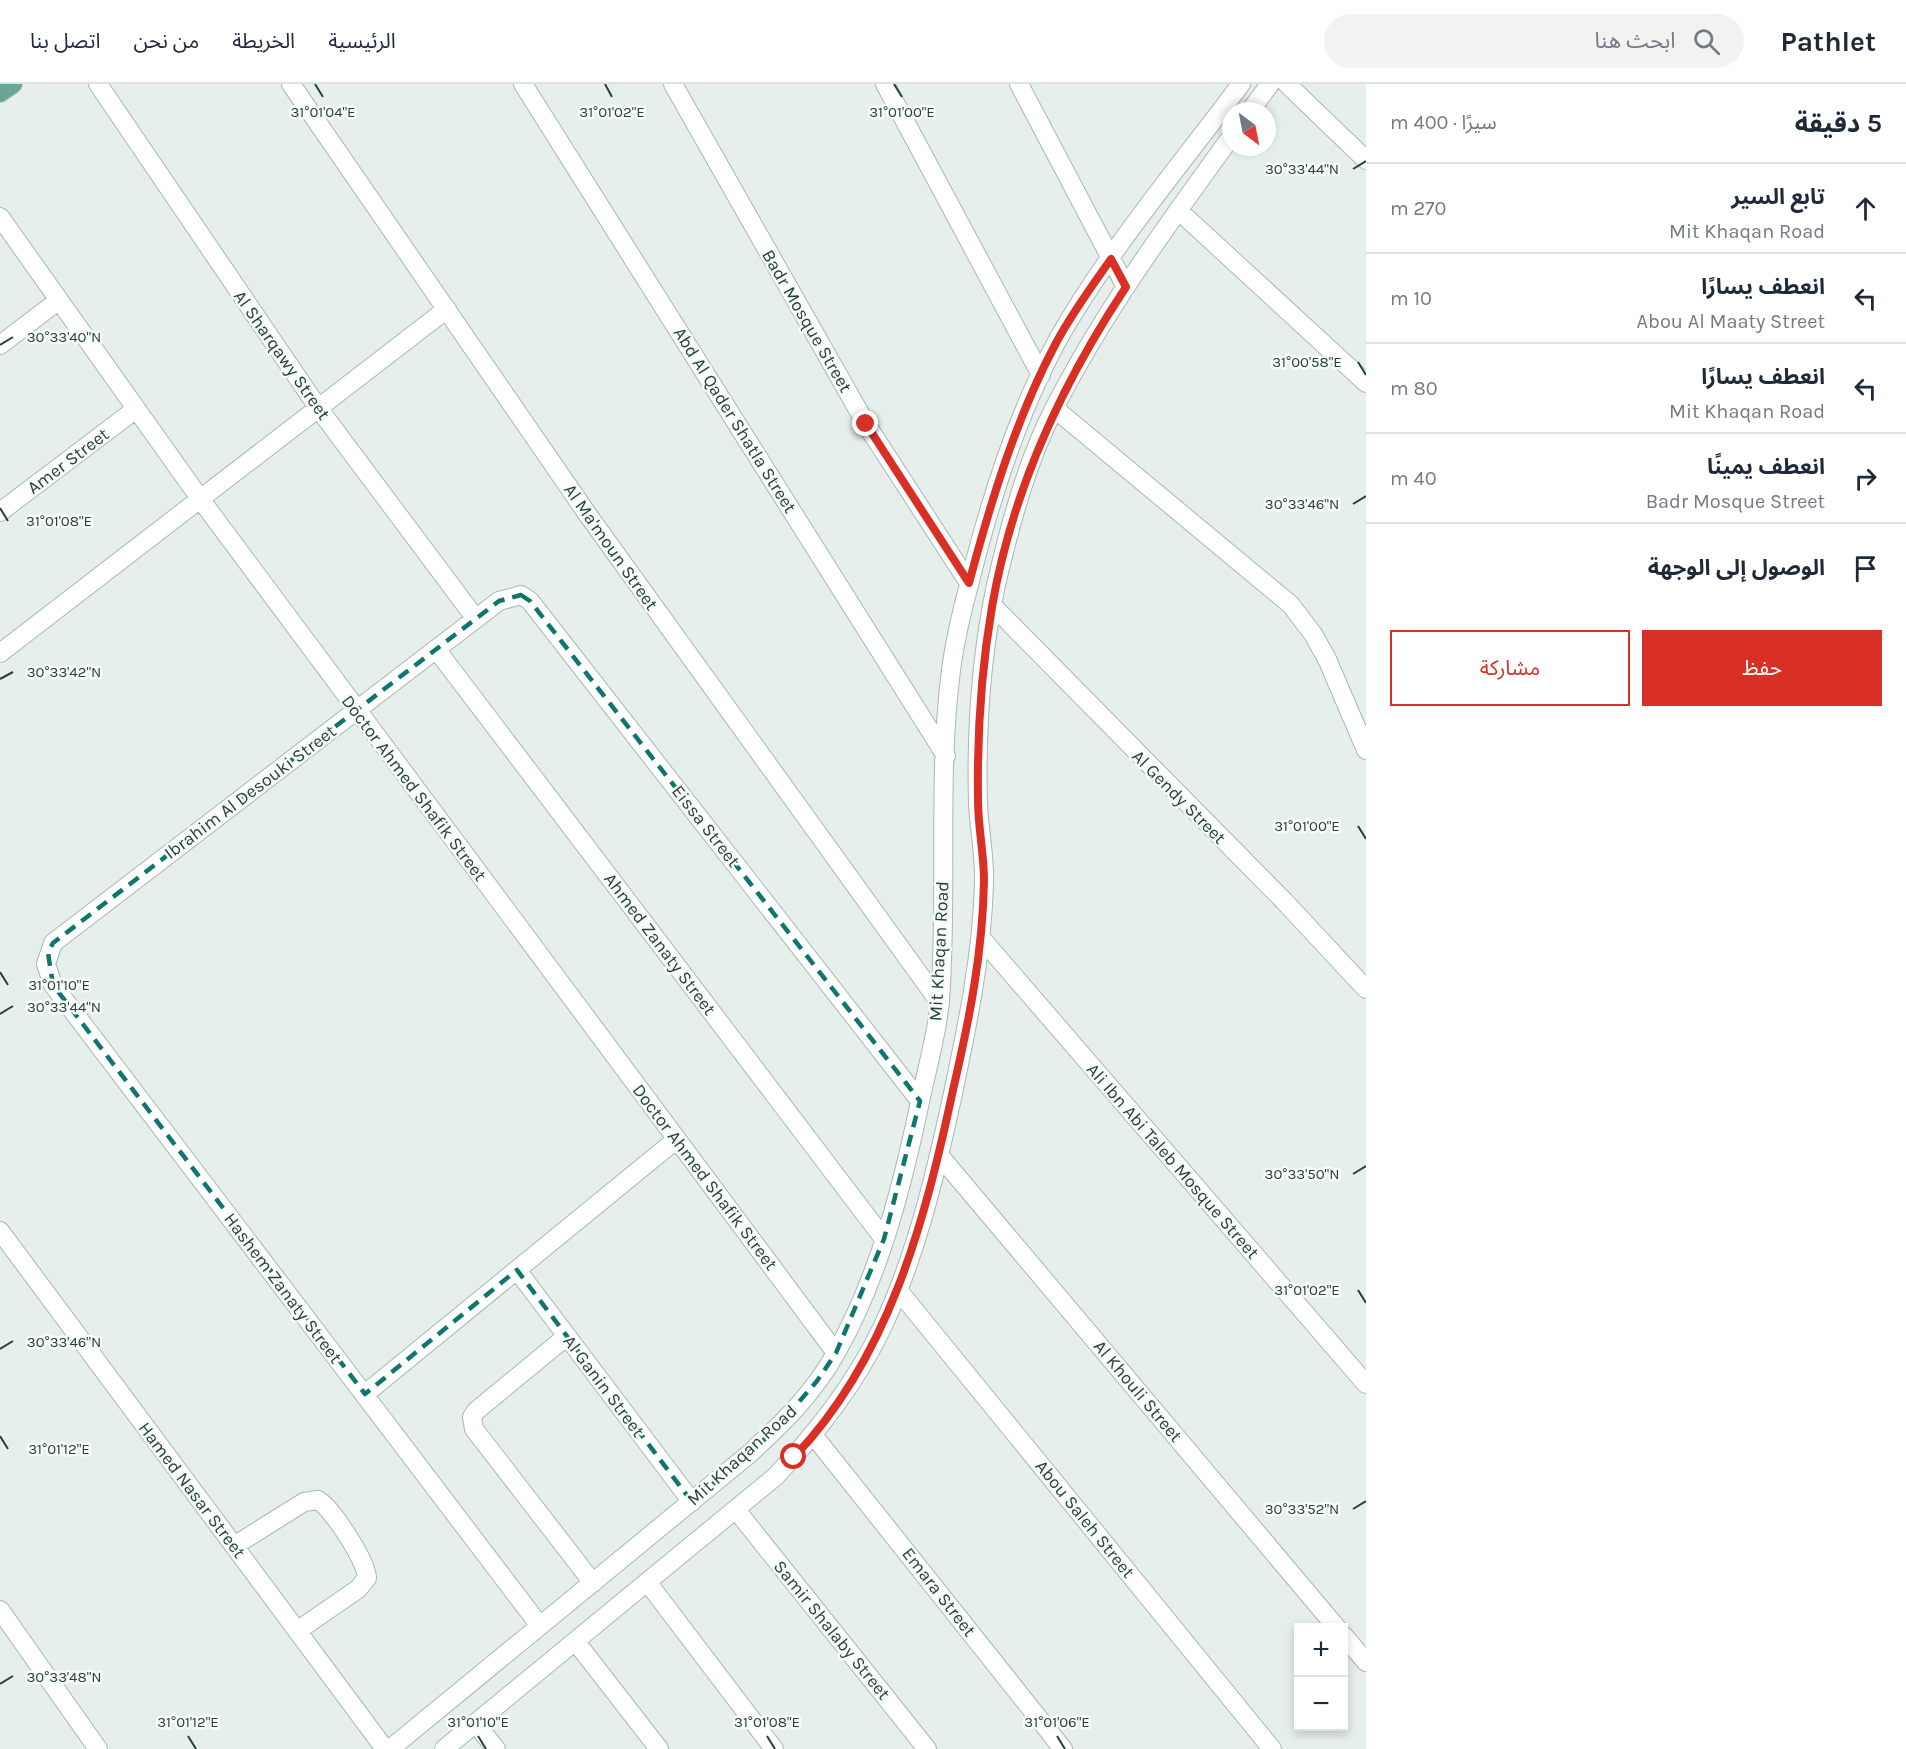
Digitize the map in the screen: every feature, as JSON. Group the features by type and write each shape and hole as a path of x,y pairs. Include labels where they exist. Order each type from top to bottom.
{"main road":[{"path":"0,93 13,84"}],"street":[{"name":"Al Sharqawy Street","path":"98,84 319,409 476,619"},
{"name":"Al Ma'moun Street","path":"291,84 588,515 940,1004"},
{"name":"Abd Al Qader Shatla Street","path":"523,84 946,756"},
{"name":"Badr Mosque Street","path":"673,84 871,433 969,583"},
{"path":"885,84 1041,375"},
{"path":"1018,84 1126,287"},
{"name":"Mit Khaqan Road","path":"390,1749 692,1502 772,1432 796,1408 836,1353 862,1298 884,1239 913,1138 940,1004 946,756 951,671 969,583 998,483 1041,375 1077,308 1241,84"},
{"path":"1257,102 1270,84"},
{"path":"1287,84 1366,160"},
{"name":"Mit Khaqan Road","path":"444,1749 737,1511 776,1476 814,1436 860,1368 898,1290 939,1155 974,988 981,938 984,878 978,804 978,729 992,605 1019,501 1054,408 1099,327 1222,149"},
{"path":"1178,210 1366,383"},
{"name":"Doctor Ahmed Shafik Street","path":"0,217 201,500 356,711 836,1353"},
{"path":"0,345 59,300"},
{"path":"0,653 447,309"},
{"path":"1054,408 1291,606 1313,634 1327,658 1366,750"},
{"name":"Amer Street","path":"0,512 136,409"},
{"name":"Eissa Street","path":"476,619 499,601 511,596 521,595 530,601 920,1101"},
{"name":"Al Gendy Street","path":"992,605 1284,901 1366,989"},
{"name":"Ibrahim Al Desouki Street","path":"53,943 476,619"},
{"name":"Ahmed Zanaty Street","path":"436,650 884,1239"},
{"name":"Ali Ibn Abi Taleb Mosque Street","path":"981,938 1366,1384"},
{"name":"Hashem Zanaty Street","path":"53,943 46,964 53,986 540,1626"},
{"path":"365,1394 677,1139"},
{"name":"Al Khouli Street","path":"939,1155 1332,1623"},
{"name":"Hamed Nasar Street","path":"0,1231 385,1749"},
{"name":"Al Ganin Street","path":"517,1270 692,1502"},
{"name":"Abou Saleh Street","path":"898,1290 1272,1749"},
{"path":"567,1336 476,1411 472,1423 474,1429 593,1583"},
{"name":"Emara Street","path":"814,1436 1063,1749"},
{"path":"234,1546 304,1502 318,1500 328,1508 364,1564 367,1578 358,1589 297,1631"},
{"name":"Samir Shalaby Street","path":"737,1511 927,1749"},
{"path":"648,1583 774,1749"},
{"path":"0,1610 98,1749"},
{"path":"1348,1641 1366,1662"},
{"path":"576,1642 659,1749"},
{"path":"476,1724 496,1749"}],"highlighted area":[{"path":"521,595 530,601 920,1101 884,1239 836,1353 817,1381 773,1432 692,1502 517,1270 365,1394 53,985 48,953 53,943 499,601"}],"route":[{"path":"794,1457 814,1436 837,1404 881,1330 898,1290 939,1155 964,1043 981,938 984,878 978,804 978,729 992,605 1019,501 1054,408 1099,327 1126,287 1111,259 1077,308 1041,375 998,483 969,583 930,527 866,424"}]}
